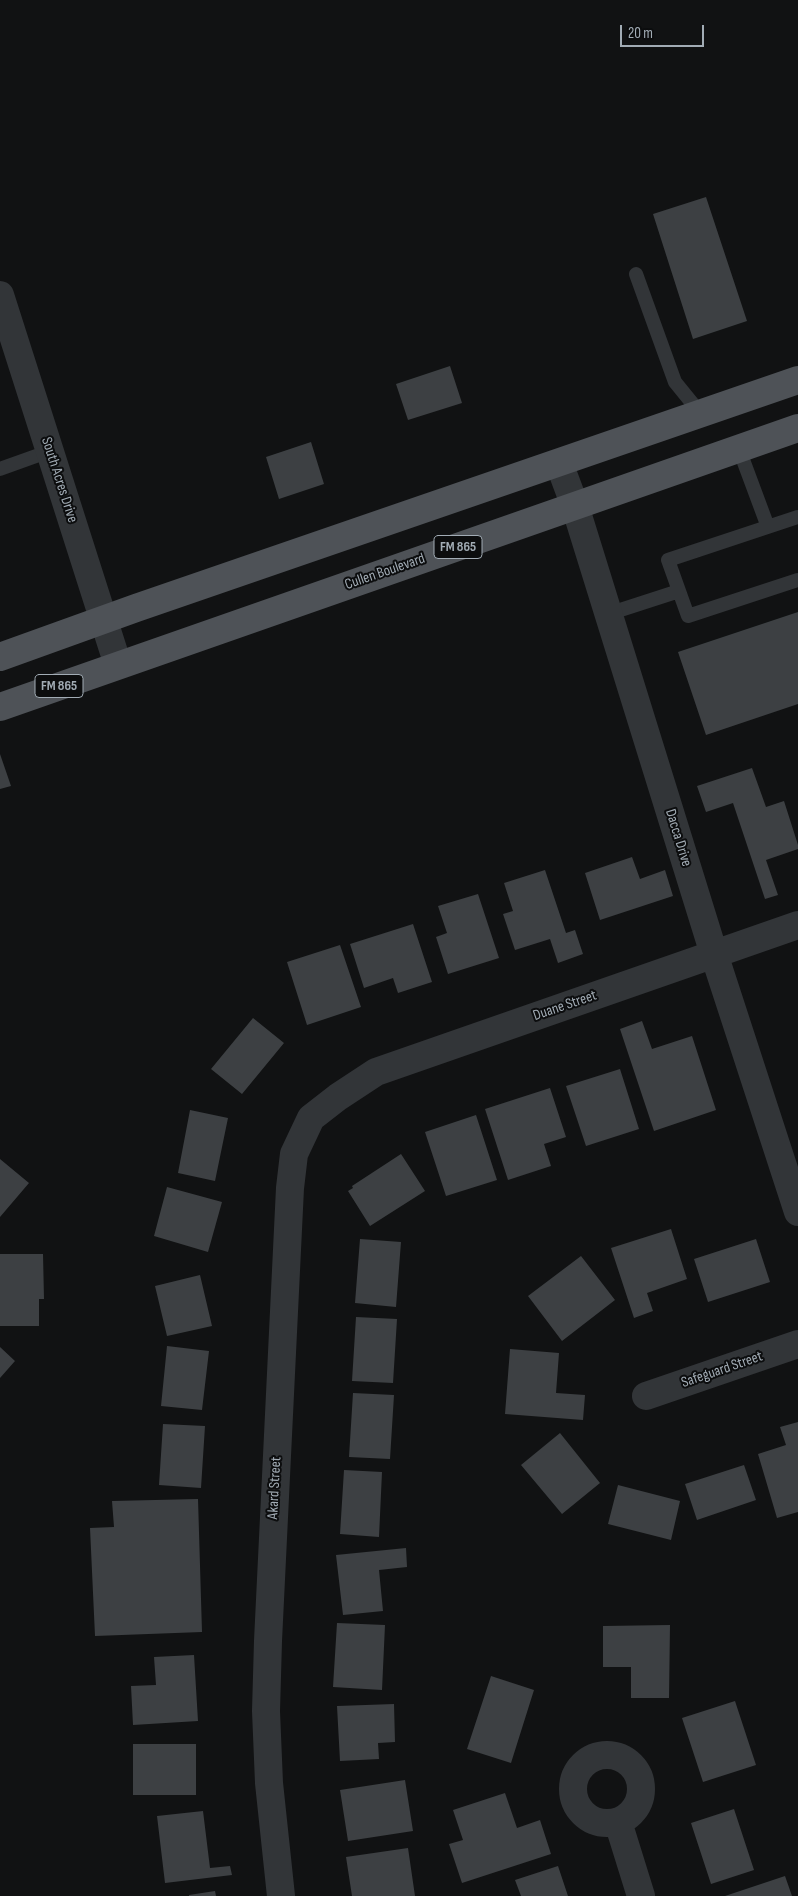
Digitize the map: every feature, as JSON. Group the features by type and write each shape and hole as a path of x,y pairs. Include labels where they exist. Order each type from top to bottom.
{"main road":[{"path":"0,657 798,380"},
{"name":"Cullen Boulevard","path":"0,707 798,428"}],"street":[{"name":"South Acres Drive","path":"0,296 118,665"},
{"name":"Dacca Drive","path":"559,463 575,506 714,954 798,1212"},
{"name":"Duane Street","path":"338,1097 376,1072 798,925"},
{"name":"Akard Street","path":"281,1896 269,1783 266,1711 290,1188 294,1154 311,1118 338,1097"},
{"name":"Safeguard Street","path":"646,1396 798,1344"},
{"path":"618,1822 641,1896"}],"lane":[{"path":"636,274 675,382 701,414"},
{"path":"739,449 768,527"},
{"path":"0,469 50,451"},
{"path":"798,517 668,560 688,616 798,580"},
{"path":"608,614 679,591"}],"building":[{"path":"706,197 747,321 693,339 653,214"},
{"path":"450,366 462,403 408,420 396,384"},
{"path":"311,442 324,484 279,499 266,457"},
{"path":"798,612 798,704 706,735 678,652"},
{"path":"0,754 11,786 0,789"},
{"path":"752,768 766,807 784,801 798,845 798,849 766,860 778,895 765,899 733,803 706,812 697,786"},
{"path":"632,857 640,879 665,870 673,896 600,920 585,873"},
{"path":"545,870 566,933 575,930 583,954 558,963 550,939 515,950 503,914 513,911 504,883"},
{"path":"478,894 499,958 448,974 436,937 447,933 438,906"},
{"path":"413,924 432,982 398,993 393,978 364,988 350,944"},
{"path":"340,945 361,1007 307,1025 287,962"},
{"path":"253,1018 284,1043 242,1094 211,1069"},
{"path":"642,1021 652,1049 692,1036 716,1110 654,1131 620,1029"},
{"path":"620,1069 639,1129 586,1146 566,1086"},
{"path":"550,1088 566,1137 544,1144 551,1166 508,1180 485,1109"},
{"path":"190,1110 228,1118 215,1181 178,1173"},
{"path":"476,1115 497,1180 446,1196 425,1132"},
{"path":"401,1154 425,1191 370,1226 348,1191 353,1188 352,1186"},
{"path":"0,1159 29,1183 0,1217"},
{"path":"167,1187 222,1202 208,1252 154,1236"},
{"path":"671,1229 687,1279 647,1293 653,1311 634,1318 611,1248"},
{"path":"360,1239 401,1242 396,1307 355,1303"},
{"path":"756,1239 770,1282 708,1302 694,1259"},
{"path":"0,1254 43,1254 44,1299 39,1299 39,1326 0,1326"},
{"path":"581,1256 615,1300 562,1341 528,1296"},
{"path":"200,1275 212,1326 167,1336 155,1286"},
{"path":"356,1317 397,1319 393,1383 352,1381"},
{"path":"167,1346 209,1351 202,1410 161,1406"},
{"path":"0,1347 15,1361 0,1378"},
{"path":"510,1349 559,1353 556,1393 585,1395 583,1420 505,1414"},
{"path":"353,1393 394,1395 390,1459 349,1457"},
{"path":"798,1422 798,1512 777,1518 758,1454 786,1445 780,1427"},
{"path":"163,1424 205,1426 201,1488 159,1485"},
{"path":"560,1433 600,1483 562,1514 521,1465"},
{"path":"744,1465 756,1500 697,1520 685,1484"},
{"path":"344,1470 382,1472 379,1537 340,1534"},
{"path":"618,1485 680,1501 671,1540 608,1524"},
{"path":"198,1499 202,1632 95,1636 90,1528 114,1527 112,1501"},
{"path":"406,1548 407,1567 379,1570 383,1611 343,1615 336,1555"},
{"path":"337,1623 385,1625 382,1690 333,1687"},
{"path":"670,1625 669,1698 631,1698 631,1667 603,1667 603,1626"},
{"path":"194,1655 198,1721 133,1725 131,1686 156,1685 154,1657"},
{"path":"491,1676 534,1690 511,1763 467,1749"},
{"path":"735,1701 756,1765 703,1782 682,1718"},
{"path":"394,1704 395,1742 378,1743 379,1759 340,1761 337,1706"},
{"path":"133,1744 196,1744 196,1795 133,1795"},
{"path":"405,1780 413,1831 348,1841 340,1790"},
{"path":"505,1793 517,1828 540,1820 551,1854 462,1883 449,1844 463,1840 453,1810"},
{"path":"734,1809 754,1870 711,1884 691,1823"},
{"path":"203,1811 210,1868 230,1866 232,1875 165,1883 157,1816"},
{"path":"408,1848 415,1896 352,1896 346,1857"},
{"path":"558,1866 568,1896 521,1896 515,1880"},
{"path":"785,1876 792,1896 725,1896"},
{"path":"215,1891 216,1896 189,1896 189,1895"}]}
